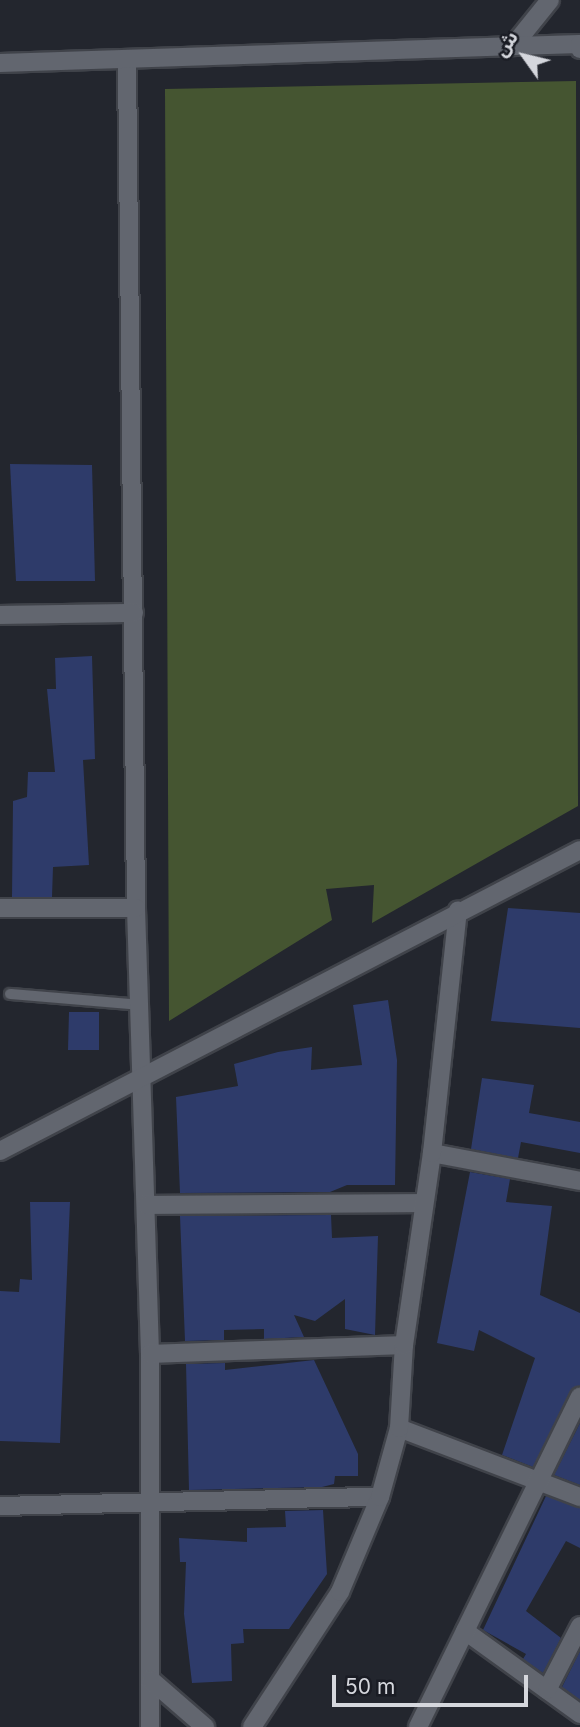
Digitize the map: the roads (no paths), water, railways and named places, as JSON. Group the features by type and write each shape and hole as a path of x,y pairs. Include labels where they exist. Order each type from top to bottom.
{"street":[{"path":"513,47 550,0"},
{"path":"0,63 580,44 580,49"},
{"path":"127,60 136,908 150,1354 150,1727"},
{"path":"0,615 134,613"},
{"path":"0,1151 458,910 580,850"},
{"path":"0,908 136,908"},
{"path":"253,1727 340,1592 380,1497 400,1428 404,1345 432,1153 458,910"},
{"path":"432,1153 580,1181"},
{"path":"147,1205 423,1203"},
{"path":"150,1354 404,1345"},
{"path":"418,1727 580,1397"},
{"path":"400,1428 580,1497"},
{"path":"0,1506 380,1497"},
{"path":"547,1690 580,1626"},
{"path":"465,1631 580,1714"},
{"path":"151,1680 205,1727"}],"lane":[{"path":"10,994 139,1005"}]}
